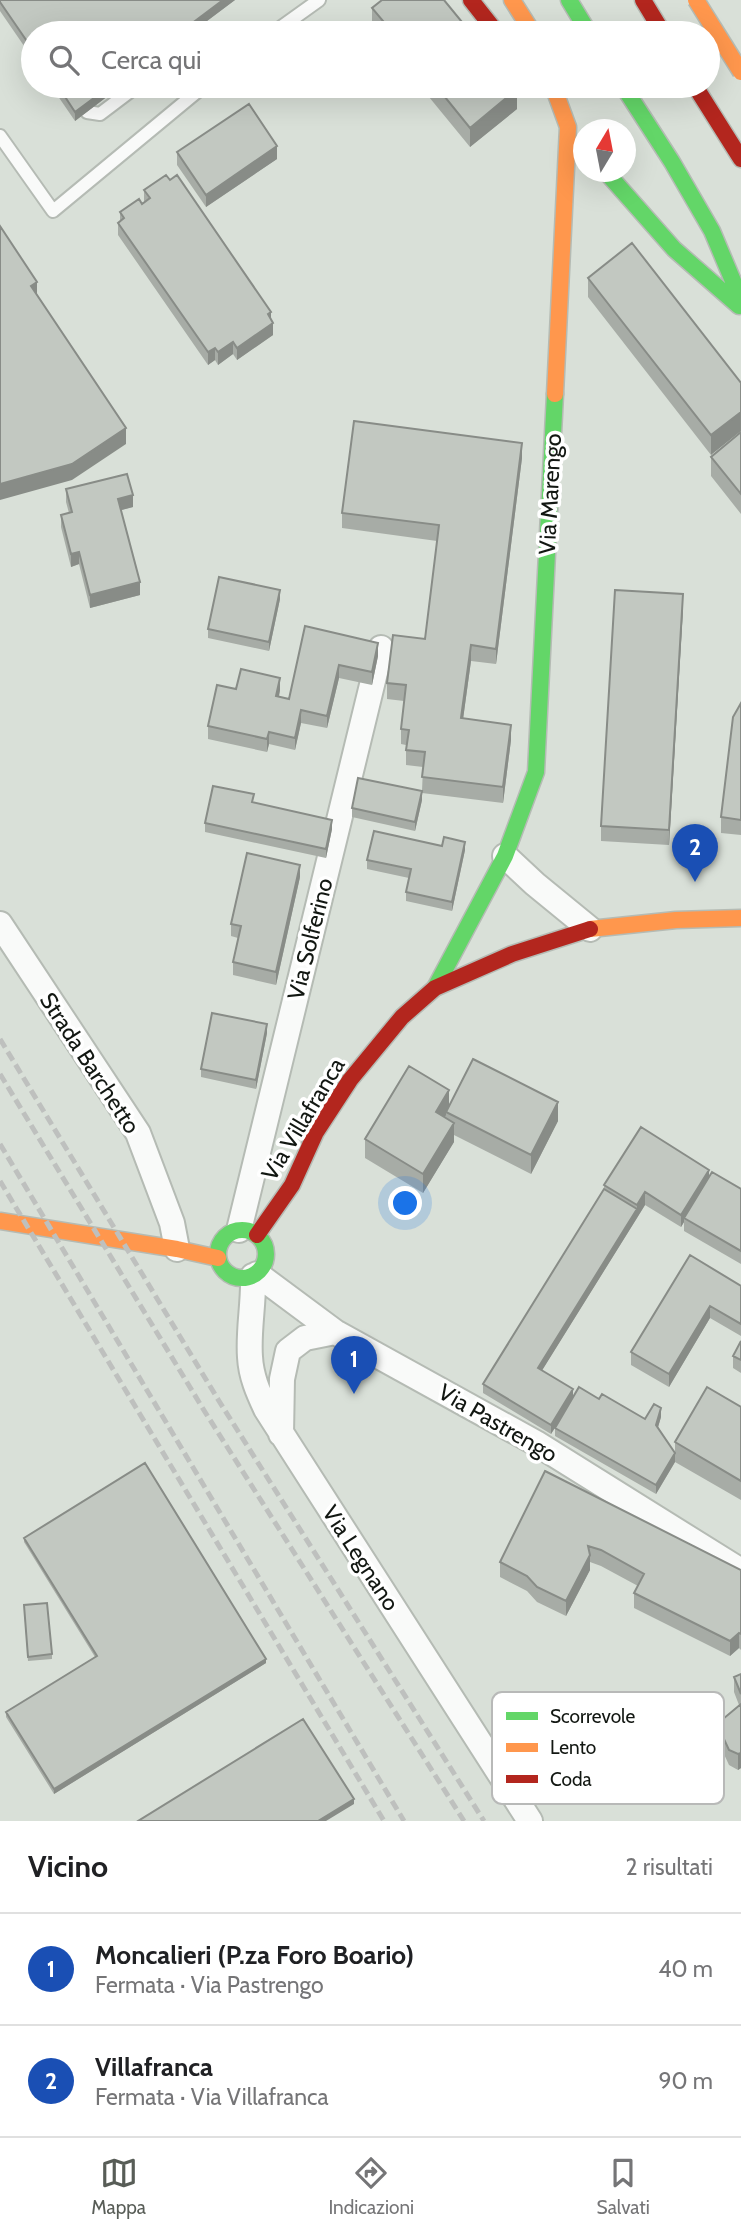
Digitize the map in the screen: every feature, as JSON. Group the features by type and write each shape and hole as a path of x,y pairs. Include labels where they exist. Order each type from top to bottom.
{"main road":[{"path":"471,0 487,21"},
{"path":"512,0 525,21"},
{"path":"569,0 582,21"},
{"path":"643,0 656,21"},
{"path":"696,0 709,21"},
{"path":"720,38 741,72"},
{"path":"546,98 573,133"},
{"path":"557,98 568,127"},
{"path":"631,98 712,231 741,300"},
{"path":"703,98 741,159"},
{"name":"Via Marengo","path":"435,988 505,856 536,772 568,127"},
{"path":"616,182 674,249 741,308"},
{"name":"Via Villafranca","path":"248,1233 292,1185 316,1132 350,1080 402,1017 435,988 512,954 590,929 677,920 741,918"},
{"name":"Via Pastrengo","path":"0,1221 177,1249 218,1258 228,1274 240,1279 255,1275"},
{"path":"218,1258 224,1238 248,1233 263,1243 266,1257 263,1267 255,1275"}],"street":[{"name":"Via Solferino","path":"248,1233 381,648"},
{"path":"505,856 590,929"},
{"name":"Strada Barchetto","path":"0,924 138,1133 172,1223 177,1249"},
{"name":"Via Pastrengo","path":"255,1275 335,1332 536,1443 741,1571"},
{"name":"Via Legnano","path":"255,1275 250,1358 255,1384 266,1409 492,1762"},
{"path":"281,1434 282,1379 288,1351 305,1338 335,1332"},
{"name":"Via Legnano","path":"519,1804 530,1821"}],"lane":[{"path":"290,21 319,0"},
{"path":"87,113 100,114 121,98"},
{"path":"0,136 53,211 190,98"}],"building":[{"path":"223,0 195,21 21,21 21,33 0,2"},
{"path":"382,0 444,0 461,21 383,21 372,8"},
{"path":"66,98 94,98 75,112"},
{"path":"446,98 506,98 470,128"},
{"path":"249,104 277,146 206,195 177,152"},
{"path":"166,175 170,180 177,175 271,312 268,314 273,323 237,348 233,342 218,352 215,348 208,352 118,223 124,218 120,212 139,199 142,204 150,198 144,190"},
{"path":"0,226 37,282 31,286 126,428 72,464 0,484"},
{"path":"632,243 741,383 741,412 711,435 588,278"},
{"path":"354,421 522,443 496,649 471,645 461,718 511,725 503,787 422,777 425,752 406,750 409,730 401,729 406,685 387,683 393,635 425,639 439,525 342,513"},
{"path":"741,432 741,494 711,457"},
{"path":"127,474 133,495 118,499 140,582 90,595 79,552 71,554 61,515 72,512 66,489"},
{"path":"219,577 280,590 269,642 208,629"},
{"path":"615,590 683,594 669,830 601,826"},
{"path":"305,626 378,643 372,672 339,665 327,716 301,710 295,738 269,732 267,739 208,726 217,685 236,689 241,669 280,678 276,696 289,699"},
{"path":"741,703 741,820 721,817 733,717"},
{"path":"358,778 422,791 415,822 352,808"},
{"path":"213,786 254,794 252,802 332,820 326,849 205,823"},
{"path":"374,831 442,846 444,837 465,842 452,902 406,892 411,869 367,860"},
{"path":"247,853 300,865 276,972 233,962 241,926 231,924"},
{"path":"212,1013 267,1024 256,1080 201,1069"},
{"path":"473,1059 558,1102 531,1155 446,1112"},
{"path":"409,1066 449,1090 436,1112 454,1123 423,1174 365,1139"},
{"path":"641,1127 709,1170 681,1215 645,1192 637,1205 604,1185"},
{"path":"712,1172 741,1189 741,1251 684,1218"},
{"path":"604,1189 637,1209 538,1368 573,1389 551,1425 483,1384"},
{"path":"690,1255 741,1286 741,1324 710,1306 669,1374 631,1352"},
{"path":"741,1341 741,1360 733,1356"},
{"path":"579,1387 599,1399 602,1394 645,1419 654,1404 661,1408 656,1425 675,1453 656,1485 555,1428"},
{"path":"707,1387 741,1407 741,1481 675,1442"},
{"path":"145,1463 266,1659 54,1789 6,1712 97,1656 24,1538"},
{"path":"545,1471 741,1570 741,1634 730,1641 634,1593 644,1574 601,1550 588,1546 590,1555 566,1601 537,1587 527,1576 500,1562"},
{"path":"47,1603 52,1654 28,1657 24,1605"},
{"path":"741,1674 741,1694 734,1677"},
{"path":"741,1704 741,1753 729,1750 724,1739 724,1718"},
{"path":"303,1719 354,1799 318,1821 138,1821"}],"railway":[{"path":"0,1039 219,1401 484,1821"},
{"path":"0,1074 205,1412 464,1821"},
{"path":"0,1144 404,1821"},
{"path":"0,1181 384,1821"}],"traffic: fast":[{"path":"569,0 582,21"},
{"path":"631,98 712,231 741,300"},
{"path":"615,182 674,249 739,306"},
{"path":"435,988 505,856 536,772 555,394"},
{"path":"242,1230 259,1237 266,1254 259,1271 242,1278 225,1271 218,1254 225,1237 242,1230"}],"traffic: slow":[{"path":"512,0 525,21"},
{"path":"696,0 709,21"},
{"path":"720,38 741,72"},
{"path":"555,394 568,127 557,98"},
{"path":"590,929 676,920 741,918"},
{"path":"0,1221 218,1258"}],"traffic: jam":[{"path":"471,0 488,21"},
{"path":"643,0 656,21"},
{"path":"703,98 741,159"},
{"path":"257,1235 292,1185 316,1132 350,1080 402,1017 435,988 512,954 590,929"}],"place":[{"name":"Villafranca","path":"695,882"},
{"name":"Moncalieri (P.za Foro Boario)","path":"354,1394"}]}
